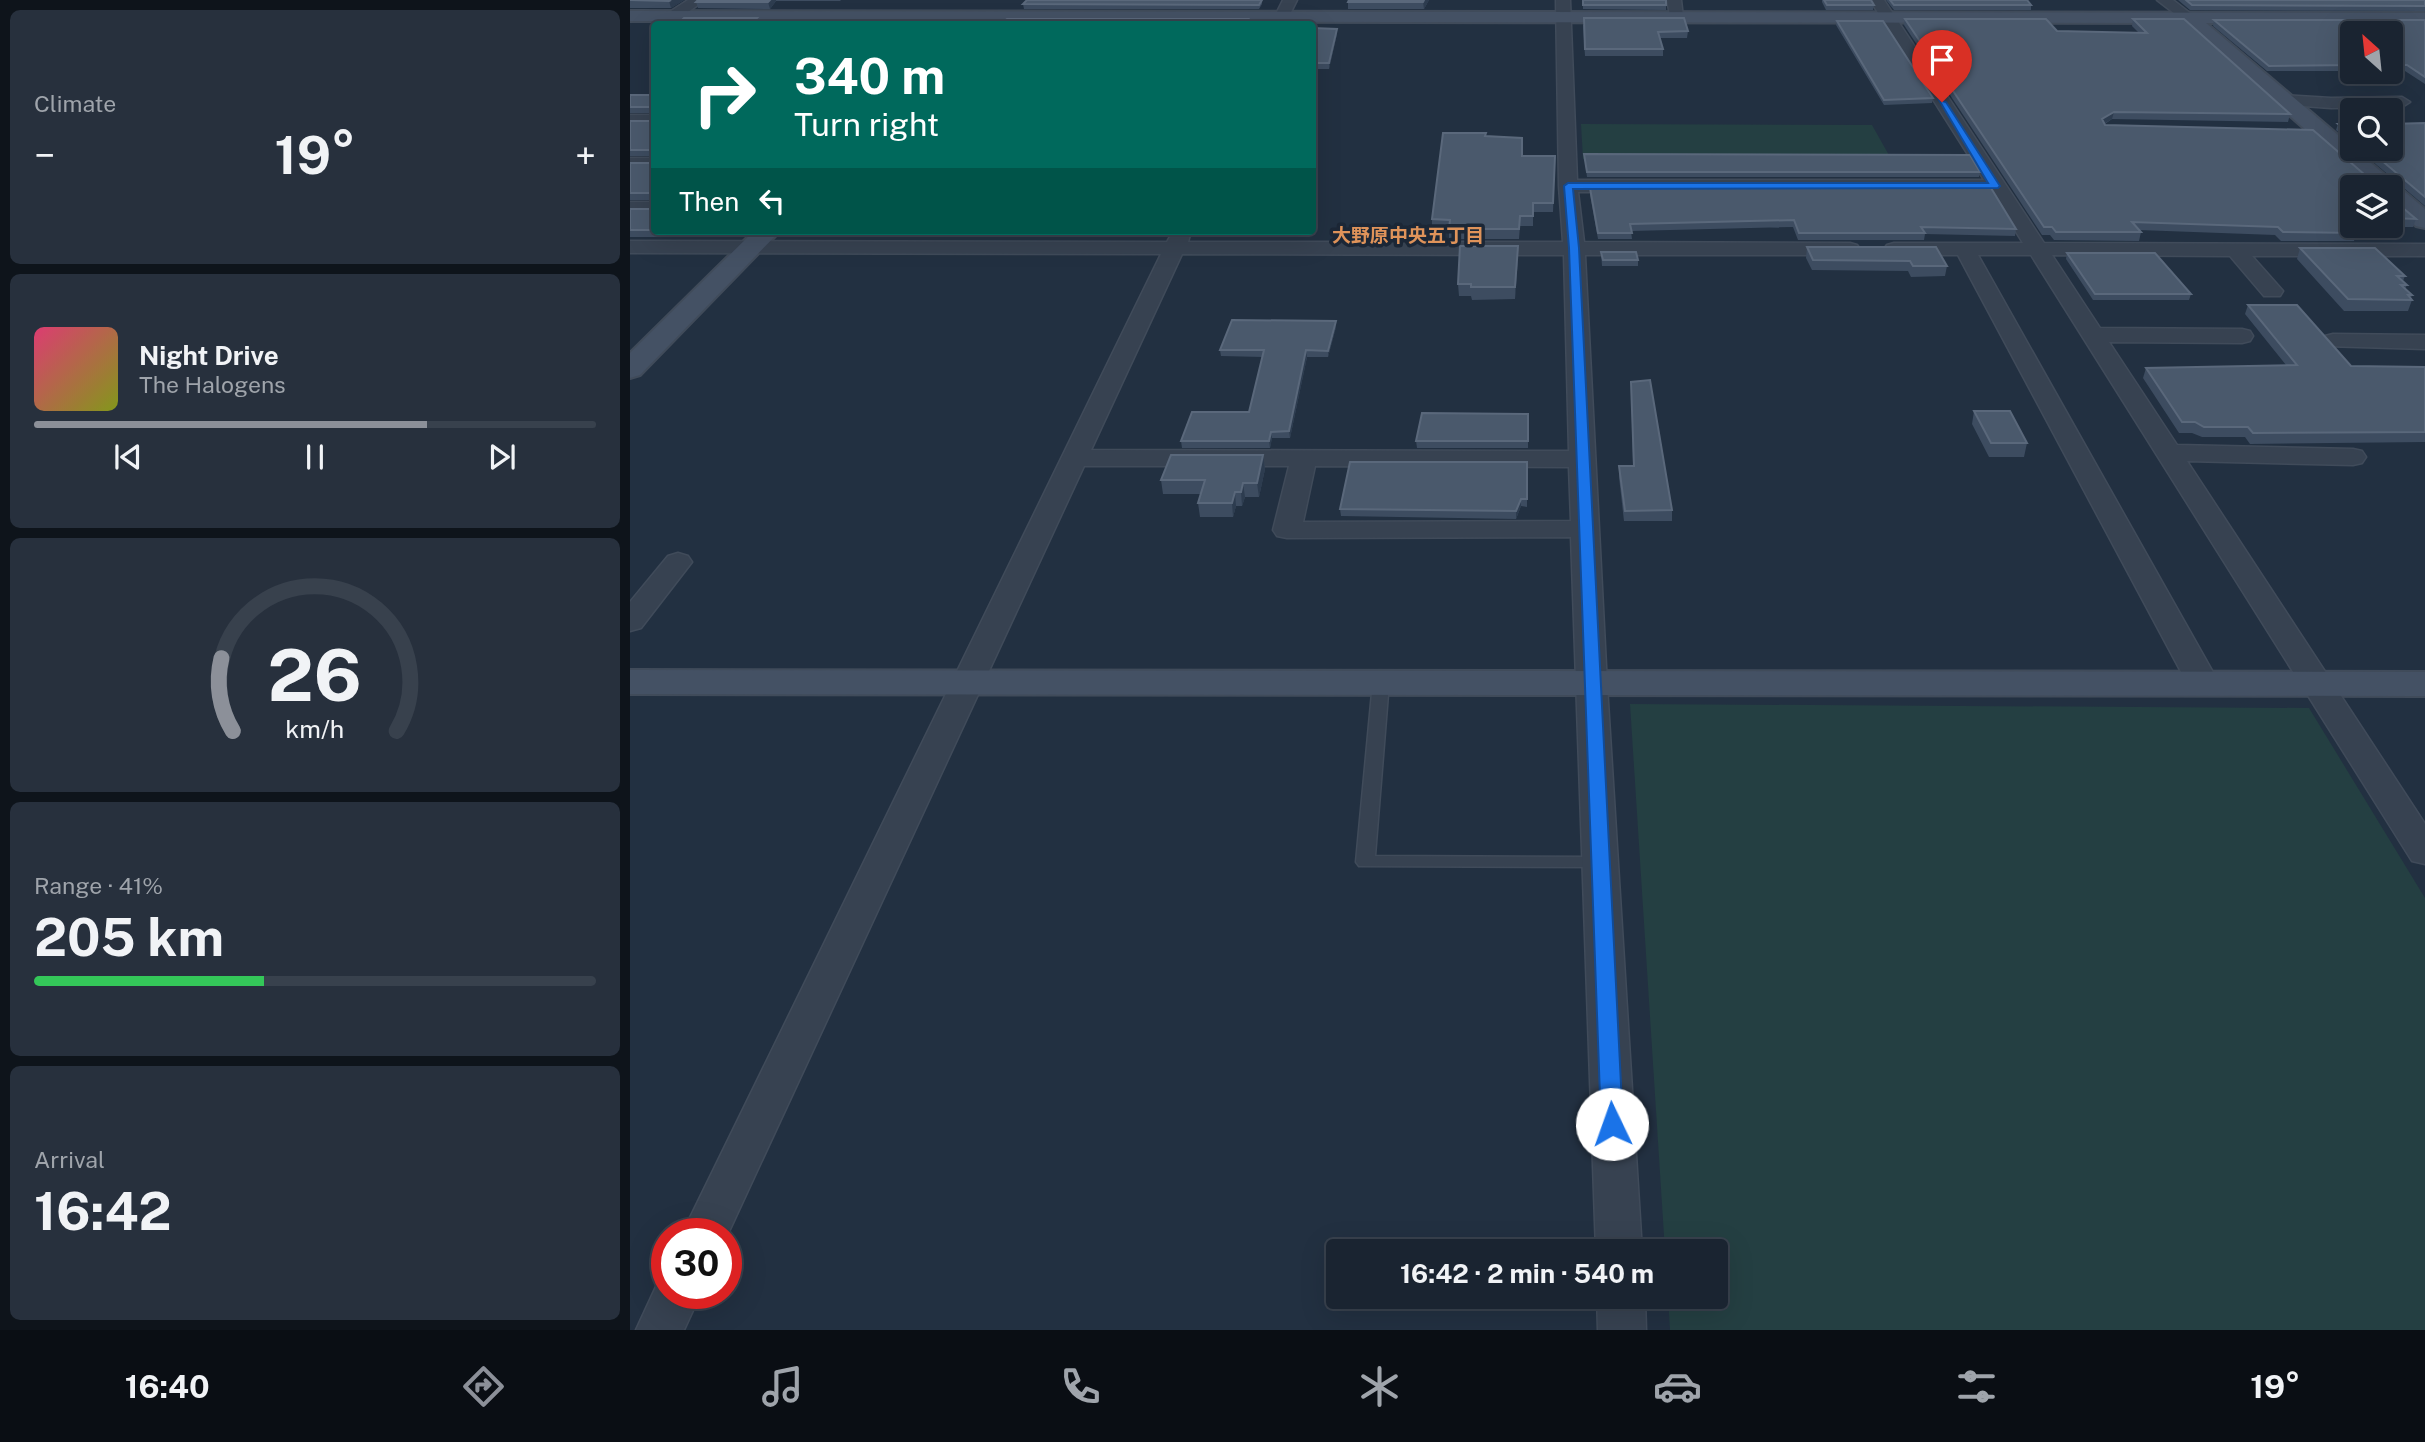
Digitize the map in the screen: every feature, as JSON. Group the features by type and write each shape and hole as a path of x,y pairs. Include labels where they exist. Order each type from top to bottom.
{"street":[{"path":"664,21 698,0"},
{"path":"980,20 1000,0"},
{"path":"2164,0 2188,17 2371,175"},
{"path":"916,21 1563,8 1883,9 2188,17 2425,18"},
{"path":"1563,8 1568,186 1574,248 1591,685 1618,1239"},
{"path":"1883,9 2425,852"},
{"path":"630,16 651,23"},
{"path":"2283,100 2340,103"},
{"path":"630,120 651,120"},
{"path":"2290,129 2318,130"},
{"path":"630,163 651,163"},
{"path":"1568,186 1995,186"},
{"path":"2403,203 2425,221"},
{"path":"630,208 651,208"},
{"path":"630,369 760,239"},
{"path":"630,247 760,239 1178,240 1574,248 2425,250"},
{"path":"713,1218 1178,240"},
{"path":"1965,250 2203,683"},
{"path":"2236,250 2272,290"},
{"path":"2093,335 2242,336"},
{"path":"2333,341 2425,342"},
{"path":"2170,453 2353,457"},
{"path":"1074,458 1582,459"},
{"path":"1304,458 1287,530 1585,529"},
{"path":"630,622 678,562"},
{"path":"630,682 2425,684"},
{"path":"660,1330 670,1309"},
{"path":"1621,1309 1622,1330"}],"lane":[{"path":"1381,682 1365,862 1600,863"}],"green space":[{"path":"1581,124 1872,125 1890,157 1583,159"},
{"path":"1630,704 2309,708 2425,898 2425,1330 1670,1330 1669,1309 1728,1309 1728,1239 1664,1239"}],"building":[{"path":"698,0 770,0 696,2"},
{"path":"1027,0 1262,0 1259,5 1023,4"},
{"path":"1349,0 1424,0 1348,2"},
{"path":"1583,0 1666,0 1666,5 1583,5"},
{"path":"1824,0 1871,0 1874,5 1827,5"},
{"path":"1890,0 2027,0 2031,5 1894,5"},
{"path":"2186,0 2425,0 2425,6 2192,5"},
{"path":"684,18 757,18 754,21 682,20"},
{"path":"1584,18 1684,18 1688,31 1658,32 1663,49 1585,49"},
{"path":"1007,19 1248,19 1246,21 1004,21"},
{"path":"1905,19 2046,19 2057,31 2147,33 2133,19 2184,19 2290,114 2114,112 2102,119 2105,125 2313,130 2340,153 2340,161 2349,161 2365,175 2340,175 2340,233 2283,232 2278,227 2132,222 2141,232 2056,232 2052,227 2044,227"},
{"path":"2214,20 2425,20 2425,77 2403,65 2403,21 2340,21 2340,65 2269,66"},
{"path":"1837,21 1883,21 1933,98 1884,100"},
{"path":"1316,28 1337,29 1329,63 1316,63"},
{"path":"630,95 651,95 651,107 630,107"},
{"path":"630,121 651,121 651,150 630,150"},
{"path":"2425,123 2425,197 2403,178 2403,175 2399,175 2382,161 2403,161 2403,124"},
{"path":"1443,133 1486,133 1485,136 1522,138 1522,156 1555,156 1553,203 1533,203 1533,216 1520,216 1519,229 1449,229 1450,220 1432,219"},
{"path":"1584,154 1970,155 1980,172 1587,172"},
{"path":"630,163 651,163 651,193 630,193"},
{"path":"1590,188 1991,188 2016,229 1921,227 1925,233 1799,233 1794,220 1630,224 1632,233 1598,233"},
{"path":"2403,208 2416,219 2403,218"},
{"path":"630,209 651,209 651,230 630,230"},
{"path":"1460,246 1518,246 1515,287 1471,287 1471,284 1458,284"},
{"path":"1807,247 1936,247 1947,266 1913,266 1910,261 1813,260"},
{"path":"2300,248 2375,248 2405,276 2397,276 2407,285 2401,285 2412,295 2408,295 2412,300 2348,299"},
{"path":"1601,252 1636,252 1638,260 1603,260"},
{"path":"2067,253 2155,253 2191,294 2095,294"},
{"path":"2248,305 2297,305 2351,366 2425,367 2425,432 2253,433 2248,427 2204,427 2195,422 2182,422 2146,368 2297,365"},
{"path":"1232,320 1336,321 1328,351 1306,350 1289,431 1271,432 1269,441 1181,441 1192,412 1249,412 1264,350 1220,350"},
{"path":"1650,380 1672,510 1625,511 1619,466 1634,466 1631,382"},
{"path":"1974,411 2010,411 2027,443 1991,443"},
{"path":"1422,413 1528,414 1528,441 1416,441"},
{"path":"1171,455 1263,455 1257,483 1243,483 1241,492 1235,492 1232,503 1198,503 1205,480 1161,480"},
{"path":"1350,462 1527,462 1527,499 1521,499 1516,511 1340,509"}],"district":[{"name":"大野原中央五丁目","path":"1408,235"}],"route":[{"path":"1612,1124 1574,248 1568,186 1995,186 1942,102"}]}
